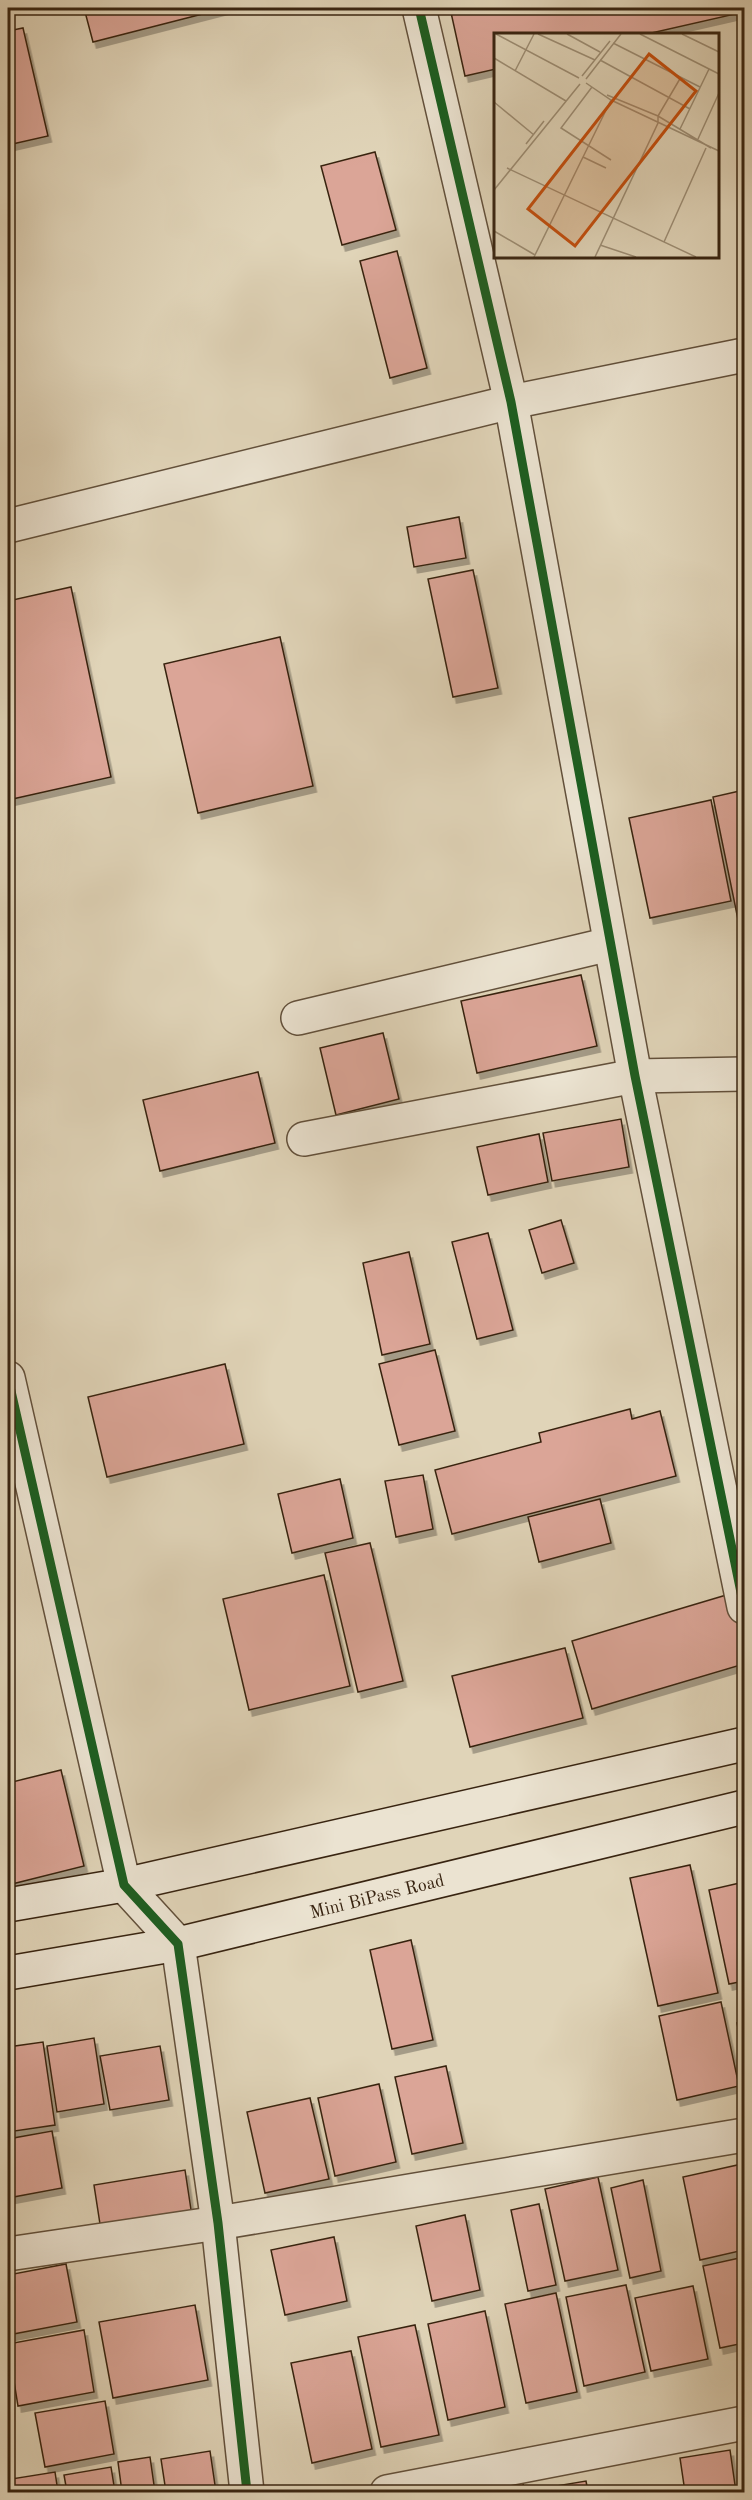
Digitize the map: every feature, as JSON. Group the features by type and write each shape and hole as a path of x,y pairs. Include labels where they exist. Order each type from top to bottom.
{"street":[{"path":"418,8 511,402 635,1076 744,1607"},
{"path":"8,525 511,402 744,355"},
{"path":"298,1018 610,944"},
{"path":"304,1139 635,1076 744,1074"},
{"path":"8,1378 124,1885 178,1944 218,2223 248,2493"},
{"path":"8,1905 124,1885 744,1744"},
{"name":"Mini BiPass Road","path":"8,1973 178,1944 744,1807"},
{"path":"8,2254 218,2223 744,2134"},
{"path":"387,2493 744,2423"}],"building":[{"path":"84,8 226,8 93,42"},
{"path":"450,8 744,8 744,12 651,33 494,33 494,69 465,76"},
{"path":"23,28 48,136 8,145 8,31"},
{"path":"375,152 396,230 342,245 321,166"},
{"path":"397,251 427,368 390,378 360,261"},
{"path":"459,517 466,558 414,567 407,527"},
{"path":"473,570 498,688 453,697 428,579"},
{"path":"71,587 111,777 8,800 8,601"},
{"path":"280,637 313,786 198,813 164,664"},
{"path":"744,790 744,949 713,797"},
{"path":"711,800 731,901 650,918 629,818"},
{"path":"581,975 597,1046 477,1073 461,1001"},
{"path":"383,1033 399,1099 336,1115 320,1048"},
{"path":"258,1072 275,1143 160,1171 143,1100"},
{"path":"621,1119 629,1167 552,1181 543,1133"},
{"path":"539,1134 548,1182 488,1195 477,1147"},
{"path":"561,1220 574,1263 542,1273 529,1230"},
{"path":"488,1233 513,1330 477,1339 452,1242"},
{"path":"409,1252 430,1344 382,1355 363,1263"},
{"path":"435,1350 455,1431 399,1445 379,1364"},
{"path":"225,1364 244,1444 107,1477 88,1397"},
{"path":"630,1409 632,1419 660,1411 676,1476 452,1534 435,1470 541,1442 539,1433"},
{"path":"423,1475 433,1529 396,1537 385,1481"},
{"path":"340,1479 353,1538 292,1553 278,1494"},
{"path":"600,1499 611,1543 539,1562 528,1517"},
{"path":"370,1543 403,1681 358,1692 325,1553"},
{"path":"324,1575 350,1686 249,1710 223,1599"},
{"path":"733,1593 744,1633 744,1664 592,1709 572,1641"},
{"path":"565,1648 583,1718 470,1747 452,1676"},
{"path":"61,1770 84,1866 12,1884 8,1865 8,1783"},
{"path":"690,1865 718,1993 658,2006 630,1878"},
{"path":"744,1882 744,1981 729,1984 709,1890"},
{"path":"411,1940 433,2040 392,2049 370,1950"},
{"path":"721,2002 739,2086 677,2100 659,2016"},
{"path":"744,2022 744,2061 737,2023"},
{"path":"94,2038 104,2104 57,2112 47,2046"},
{"path":"43,2042 55,2125 8,2132 8,2047"},
{"path":"160,2046 169,2100 110,2110 100,2056"},
{"path":"446,2066 463,2143 412,2154 395,2077"},
{"path":"379,2084 396,2162 335,2176 318,2098"},
{"path":"310,2098 329,2179 265,2193 247,2112"},
{"path":"52,2131 62,2188 8,2198 8,2139"},
{"path":"742,2164 744,2250 700,2260 683,2177"},
{"path":"185,2170 193,2223 102,2237 94,2185"},
{"path":"598,2177 618,2270 565,2281 545,2189"},
{"path":"643,2180 661,2271 630,2278 611,2188"},
{"path":"539,2204 556,2285 528,2291 511,2210"},
{"path":"465,2215 480,2290 432,2301 416,2226"},
{"path":"334,2237 347,2301 285,2315 271,2250"},
{"path":"744,2257 744,2343 720,2348 703,2266"},
{"path":"66,2264 77,2322 8,2335 8,2275"},
{"path":"626,2285 645,2372 584,2386 566,2297"},
{"path":"693,2286 708,2359 651,2371 635,2298"},
{"path":"556,2293 577,2392 526,2403 505,2304"},
{"path":"195,2305 208,2380 113,2398 99,2322"},
{"path":"485,2311 505,2407 448,2420 428,2324"},
{"path":"415,2325 439,2435 381,2447 358,2337"},
{"path":"84,2330 94,2392 18,2406 8,2344"},
{"path":"351,2351 372,2449 312,2463 291,2363"},
{"path":"105,2401 114,2454 45,2467 35,2413"},
{"path":"730,2450 736,2492 685,2492 680,2458"},
{"path":"210,2451 216,2492 166,2492 161,2459"},
{"path":"150,2457 155,2492 122,2492 118,2462"},
{"path":"111,2467 115,2492 67,2492 64,2475"},
{"path":"55,2472 58,2492 13,2492 11,2479"},
{"path":"586,2481 588,2492 545,2492 544,2488"},
{"path":"523,2483 524,2492 464,2492"}],"cycle path":[{"path":"419,8 511,402 635,1076 744,1607"},
{"path":"8,1378 124,1885 178,1944 218,2223 247,2492"}]}
